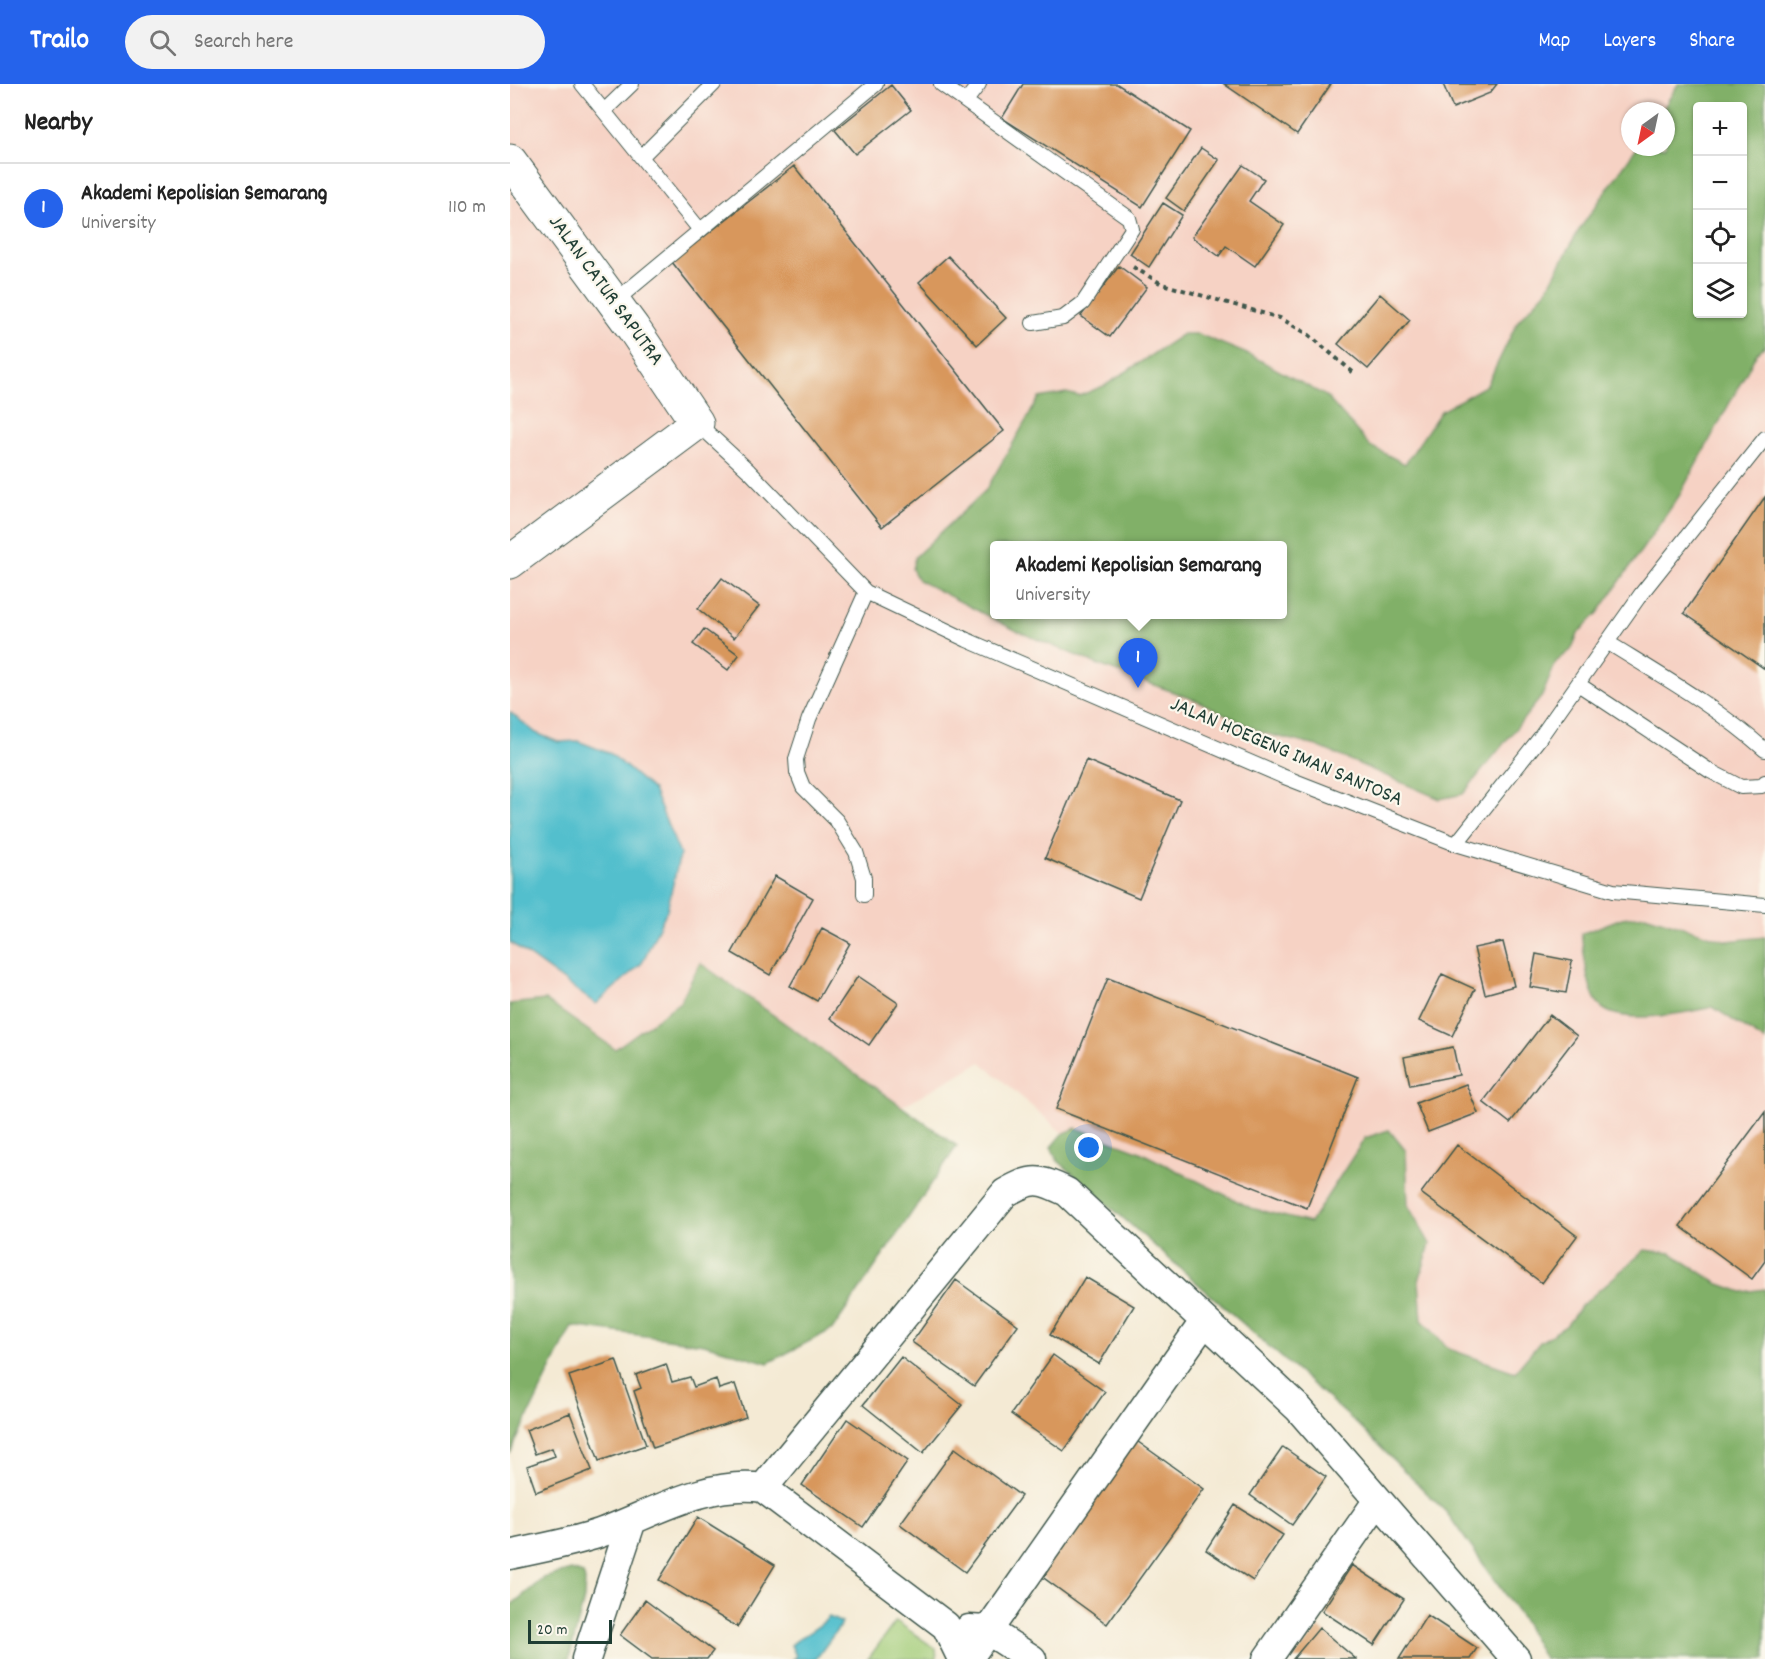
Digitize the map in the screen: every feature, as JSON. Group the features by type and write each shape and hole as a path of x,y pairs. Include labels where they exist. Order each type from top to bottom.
{"street":[{"name":"JALAN CATUR SAPUTRA","path":"510,161 614,302 697,423"},
{"path":"510,562 697,423"},
{"path":"763,1488 1005,1193 1028,1180 1048,1183 1067,1192 1299,1409 1516,1659"},
{"path":"968,1659 1204,1322"},
{"path":"510,1555 598,1533 718,1487 742,1485 763,1488 946,1626 962,1659"},
{"path":"1267,1659 1378,1500"},
{"path":"586,1659 632,1520"},
{"path":"946,1626 987,1630 1032,1659"}],"lane":[{"path":"582,84 700,231"},
{"path":"604,111 632,84"},
{"path":"641,157 714,84"},
{"path":"614,302 876,84"},
{"path":"941,84 1129,218 1132,229 1083,303 1062,318 1033,323"},
{"path":"966,101 979,84"},
{"name":"JALAN HOEGENG IMAN SANTOSA","path":"697,423 749,471 866,592 968,640 1282,776 1456,844 1613,891 1765,905"},
{"path":"1456,844 1539,739 1641,594 1765,438"},
{"path":"864,895 864,878 856,852 837,821 803,787 796,759 808,719 866,592"},
{"path":"1607,642 1750,736 1765,750"},
{"path":"1578,684 1710,771 1741,787 1762,786 1765,782"}],"path":[{"path":"1115,254 1162,284 1281,318 1308,334 1355,374"}],"shaded area":[{"path":"510,84 1765,84 1765,1659 1476,1492 981,1062 829,1147 510,1099"}],"green space":[{"path":"1678,84 1765,84 1765,346 1757,353 1679,496 1598,613 1579,632 1571,650 1556,662 1542,696 1463,794 1440,799 1317,746 1263,733 1198,701 1099,665 994,619 1287,619 1287,541 990,541 990,617 918,580 912,569 915,557 986,490 1039,398 1066,393 1079,396 1106,385 1183,334 1198,334 1252,356 1326,396 1370,446 1405,464 1441,411 1487,385 1518,321 1546,291 1579,230 1631,156 1675,156 1675,102 1667,102"},
{"path":"1645,915 1727,941 1765,937 1765,1041 1713,1007 1670,1015 1634,1017 1618,1015 1606,1010 1597,1002 1588,978 1581,934 1622,918"},
{"path":"700,963 957,1146 833,1329 768,1363 704,1344 572,1326 510,1454 510,1004 545,1000 615,1049 680,1002"},
{"path":"1076,1128 1138,1151 1251,1208 1310,1223 1365,1138 1389,1130 1406,1151 1408,1205 1430,1244 1419,1281 1422,1320 1449,1349 1515,1372 1540,1342 1566,1326 1581,1306 1645,1250 1671,1253 1717,1283 1742,1292 1765,1289 1765,1659 1544,1659 1521,1617 1447,1513 1354,1421 1057,1160 1051,1147 1062,1134"},
{"path":"571,1570 583,1574 585,1580 584,1599 569,1659 510,1659 510,1606 544,1578"},
{"path":"896,1621 936,1649 937,1659 868,1659"}],"water":[{"path":"510,712 536,733 558,742 578,741 611,754 653,790 680,854 667,910 642,963 596,1004 510,942"},
{"path":"829,1617 842,1623 816,1659 793,1659 796,1656 791,1645"}],"building":[{"path":"1023,84 1117,84 1190,131 1142,207 1002,118"},
{"path":"1224,84 1331,84 1297,134"},
{"path":"1443,84 1497,84 1490,93 1453,108"},
{"path":"891,85 911,110 855,154 835,130"},
{"path":"1201,148 1219,160 1184,211 1166,198"},
{"path":"1243,165 1264,179 1249,201 1284,225 1255,266 1226,246 1219,256 1192,237"},
{"path":"794,166 1004,431 882,527 672,262"},
{"path":"1163,203 1182,215 1149,267 1130,254"},
{"path":"948,256 1006,318 977,345 919,282"},
{"path":"1119,266 1147,287 1110,337 1081,316"},
{"path":"1380,294 1410,320 1368,369 1338,344"},
{"path":"1765,497 1765,669 1684,613"},
{"path":"722,578 759,606 734,638 698,609"},
{"path":"704,629 739,655 728,670 693,644"},
{"path":"1086,760 1180,800 1139,898 1045,858"},
{"path":"775,876 813,898 770,975 732,953"},
{"path":"822,928 850,943 817,1001 790,986"},
{"path":"1503,942 1514,986 1485,994 1474,948"},
{"path":"1536,954 1572,961 1566,993 1530,987"},
{"path":"1442,974 1475,989 1452,1036 1419,1021"},
{"path":"858,976 898,1003 869,1045 830,1018"},
{"path":"1108,978 1358,1077 1307,1208 1056,1109"},
{"path":"1550,1015 1577,1036 1510,1123 1483,1102"},
{"path":"1453,1047 1459,1075 1410,1085 1404,1057"},
{"path":"1466,1084 1478,1113 1428,1132 1416,1103"},
{"path":"1765,1112 1765,1261 1752,1279 1680,1226"},
{"path":"1457,1145 1577,1236 1542,1283 1421,1193"},
{"path":"1085,1277 1134,1306 1099,1364 1050,1335"},
{"path":"956,1280 1018,1325 974,1386 912,1342"},
{"path":"1053,1355 1105,1392 1064,1451 1011,1414"},
{"path":"901,1357 962,1405 923,1453 863,1405"},
{"path":"616,1360 646,1445 599,1461 569,1376"},
{"path":"666,1364 672,1382 690,1377 694,1387 716,1379 719,1389 735,1384 746,1417 653,1448 634,1391 641,1388 636,1375"},
{"path":"570,1413 592,1470 536,1492 527,1466 555,1456 552,1448 535,1454 526,1430"},
{"path":"847,1419 908,1461 863,1527 802,1485"},
{"path":"1134,1439 1204,1489 1107,1624 1037,1573"},
{"path":"1283,1447 1326,1477 1292,1525 1250,1495"},
{"path":"955,1448 1021,1496 965,1572 900,1524"},
{"path":"1235,1505 1283,1535 1253,1581 1206,1550"},
{"path":"698,1517 775,1565 737,1627 659,1580"},
{"path":"1352,1565 1404,1599 1374,1645 1322,1611"},
{"path":"645,1600 713,1651 707,1659 652,1659 620,1635"},
{"path":"1427,1615 1477,1648 1470,1659 1399,1659"},
{"path":"1319,1628 1356,1659 1293,1659"}],"place":[{"name":"Akademi Kepolisian Semarang","path":"1138,688"}]}
